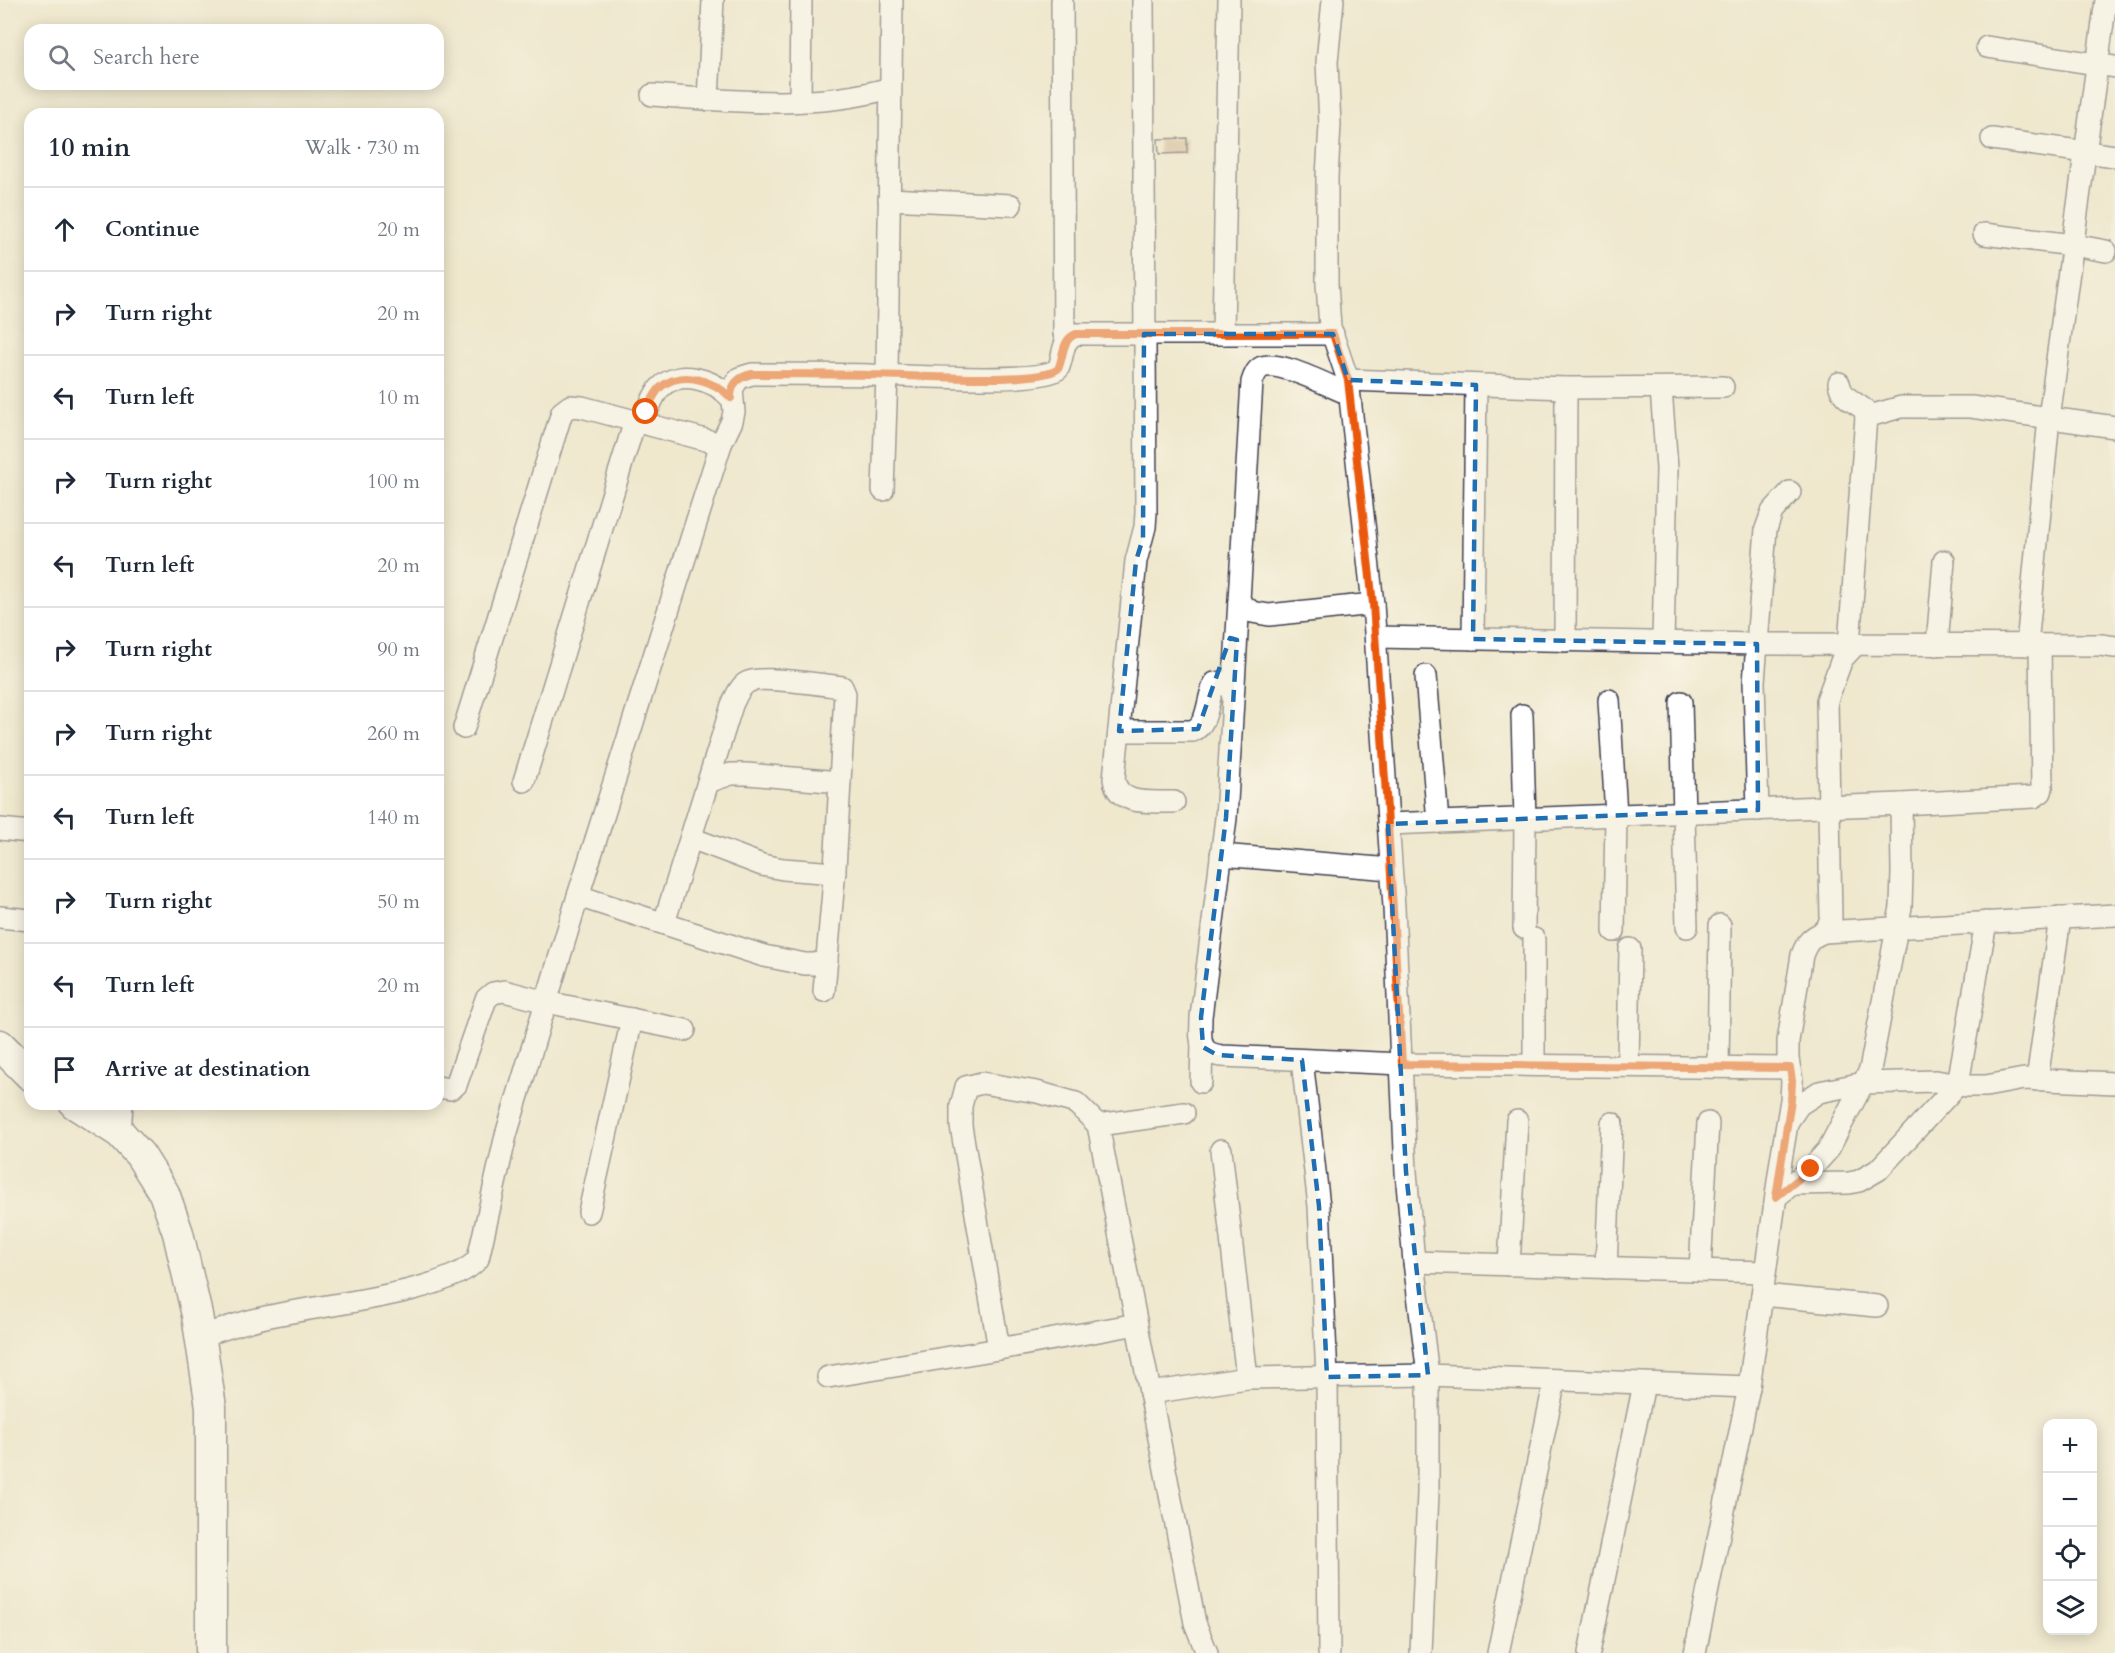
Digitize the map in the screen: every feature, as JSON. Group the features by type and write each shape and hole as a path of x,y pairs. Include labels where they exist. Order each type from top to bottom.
{"street":[{"path":"708,100 713,0"},
{"path":"800,101 801,0"},
{"path":"884,490 892,0"},
{"path":"1062,0 1064,334 1069,339"},
{"path":"1143,0 1146,520 1136,561 1114,779 1119,793 1129,800 1174,802"},
{"path":"1223,334 1229,0"},
{"path":"1333,0 1328,62 1330,125 1327,177 1330,327 1348,387 1373,604 1391,869 1406,1172 1428,1375 1428,1493 1421,1653"},
{"path":"1388,824 2015,799 2034,797 2041,792 2033,645 2049,418 2085,152 2106,65 2106,0"},
{"path":"1987,47 2106,65"},
{"path":"652,95 708,100 836,100 890,88"},
{"path":"1992,139 2115,156"},
{"path":"889,199 1011,205"},
{"path":"1984,234 2106,251"},
{"path":"731,398 736,381 752,374 978,378 1046,375 1058,369 1065,344 1076,334 1333,334"},
{"path":"1201,1082 1201,1017 1226,818 1252,382 1256,371 1267,366 1288,369 1348,387 1476,385 1661,389 1723,387"},
{"path":"200,1337 237,1323 415,1287 458,1274 478,1259 506,1135 578,896 721,444 732,421 734,404 731,398 715,384 677,379 661,387 644,416 635,421 524,780"},
{"path":"1824,932 1831,918 1827,699 1842,658 1852,644 1866,417 1865,410 1845,397 1839,383"},
{"path":"1473,639 1476,385"},
{"path":"1566,388 1566,640"},
{"path":"1661,389 1667,468 1663,642"},
{"path":"464,728 562,412 570,406 576,406 721,444"},
{"path":"1866,417 1900,406 1971,406 2115,427"},
{"path":"1758,810 1754,708 1768,520 1790,492"},
{"path":"1937,645 1944,561"},
{"path":"1239,602 1252,612 1269,615 1373,604"},
{"path":"1376,637 1757,644 2115,647"},
{"path":"1426,676 1438,822"},
{"path":"664,923 736,696 746,682 766,680 844,689 835,873 824,991"},
{"path":"1119,730 1193,731 1202,725 1209,695 1215,683 1228,682 1233,696"},
{"path":"1609,699 1616,815 1614,931"},
{"path":"1682,702 1687,927"},
{"path":"1522,715 1534,1065"},
{"path":"708,782 731,774 747,774 840,782"},
{"path":"1776,1197 1811,1169 1828,1150 1870,1070 1878,1038 1901,907 1901,804"},
{"path":"0,829 24,831"},
{"path":"691,838 762,865 835,873"},
{"path":"1221,855 1391,869"},
{"path":"578,896 791,962 815,964 827,960"},
{"path":"1695,1653 1749,1387 1791,1100 1792,1081 1788,1041 1802,955 1810,939 1824,932 2115,915"},
{"path":"0,917 24,919"},
{"path":"2037,1080 2060,918"},
{"path":"1793,1184 1850,1183 1878,1170 1958,1084 1986,922"},
{"path":"1718,1067 1720,925"},
{"path":"1628,1066 1630,949"},
{"path":"444,1088 450,1089 456,1085 486,999 493,993 504,991 546,1002 685,1030"},
{"path":"588,1212 632,1019"},
{"path":"1202,1043 1207,1052 1217,1055 1302,1060 1402,1064 1790,1068"},
{"path":"0,1045 24,1070"},
{"path":"1302,1060 1319,1206 1327,1377 1329,1653"},
{"path":"1787,1122 1799,1105 1819,1092 1864,1083 1936,1081 1986,1086 2024,1079 2115,1083"},
{"path":"999,1349 961,1126 961,1106 966,1087 982,1083 1037,1092 1076,1103 1098,1125 1195,1623 1207,1653"},
{"path":"93,1110 121,1119 164,1193 178,1233 200,1337 211,1407 213,1648 211,1653"},
{"path":"1098,1125 1184,1113"},
{"path":"1509,1265 1517,1121"},
{"path":"1606,1268 1612,1123"},
{"path":"1700,1270 1708,1123"},
{"path":"1221,1150 1246,1378"},
{"path":"1414,1262 1766,1272"},
{"path":"1762,1295 1876,1306"},
{"path":"828,1377 1137,1324"},
{"path":"1150,1393 1246,1378 1428,1375 1749,1387"},
{"path":"1498,1653 1554,1380"},
{"path":"1590,1653 1644,1384"}],"highlighted area":[{"path":"1144,334 1333,334 1348,380 1476,385 1473,639 1757,644 1758,810 1388,824 1406,1172 1428,1375 1327,1377 1319,1206 1302,1060 1217,1055 1203,1047 1201,1017 1226,818 1237,640 1230,638 1198,729 1119,731 1136,561 1143,538"}],"building":[{"path":"1187,138 1187,153 1159,154 1158,139"}],"route":[{"path":"646,412 661,387 677,379 692,379 715,384 731,398 736,381 752,374 978,378 1046,375 1058,369 1065,344 1071,336 1076,334 1333,334 1348,380 1373,604 1394,907 1402,1064 1790,1068 1791,1100 1776,1197 1811,1169"}]}
